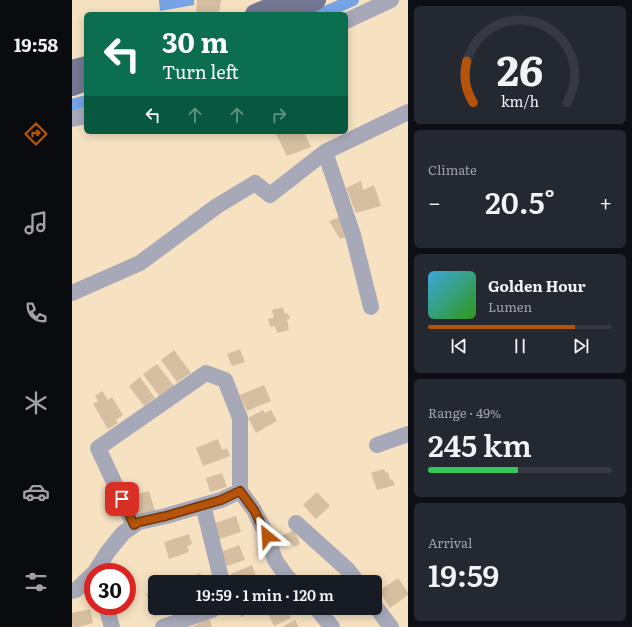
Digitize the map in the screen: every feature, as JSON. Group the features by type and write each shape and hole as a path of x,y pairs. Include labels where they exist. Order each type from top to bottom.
{"main road":[{"path":"260,12 288,0"},
{"path":"297,12 316,0"},
{"path":"72,70 84,67"},
{"path":"72,86 84,82"}],"street":[{"path":"348,20 391,0"},
{"path":"72,293 140,262 217,206 255,183 270,195 325,152 408,112"},
{"path":"72,119 84,116"},
{"path":"325,152 353,235 371,307"},
{"path":"134,525 98,448 206,373 225,380 240,418 240,491 254,510 267,536 275,560 286,575"},
{"path":"377,445 408,434"},
{"path":"101,563 123,533 139,522 166,516 221,500 240,491"},
{"path":"203,505 220,575"},
{"path":"296,523 352,575"},
{"path":"72,590 76,590 84,582"},
{"path":"109,615 112,627"},
{"path":"163,627 198,615"},
{"path":"322,615 332,627"},
{"path":"382,615 391,627"}],"water":[{"path":"159,0 194,0 194,5 160,11"}],"building":[{"path":"197,0 221,0 219,12 196,12"},
{"path":"276,134 305,134 311,147 287,156"},
{"path":"361,181 363,190 374,185 381,206 356,213 346,188"},
{"path":"344,215 357,234 340,239 329,221"},
{"path":"283,307 285,314 288,313 290,319 287,319 289,330 277,333 275,326 270,327 268,319 274,318 272,310"},
{"path":"240,349 245,362 232,366 227,354"},
{"path":"174,350 191,373 177,382 161,360"},
{"path":"157,364 174,386 160,397 143,374"},
{"path":"140,377 155,398 144,406 129,386"},
{"path":"264,385 271,401 247,411 240,395"},
{"path":"102,391 108,400 112,397 123,415 116,420 118,423 108,429 93,404 98,401 95,396"},
{"path":"263,410 265,413 271,410 277,421 256,433 248,418"},
{"path":"218,439 222,450 227,448 230,456 203,466 196,448"},
{"path":"384,469 386,473 388,472 390,480 392,479 395,485 377,490 371,473"},
{"path":"222,473 227,487 210,492 206,478"},
{"path":"149,491 156,514 141,518 140,513 136,514 131,496"},
{"path":"317,492 330,506 316,519 303,505"},
{"path":"236,516 241,532 216,540 212,524"},
{"path":"294,530 300,544 294,547 290,542 281,546 277,538"},
{"path":"189,534 192,544 187,546 189,552 169,559 164,542"},
{"path":"239,545 245,560 227,566 221,552"},
{"path":"252,565 256,575 231,575"},
{"path":"398,578 408,595 390,608 382,596 382,589"},
{"path":"84,610 84,615 91,615 93,623 73,627 72,613"},
{"path":"268,615 290,615 291,618 274,626"},
{"path":"210,619 212,627 191,627"},
{"path":"295,620 299,627 282,627"}],"waterway":[{"path":"326,12 353,0"},
{"path":"72,105 84,102"}],"route":[{"path":"122,499 134,525 139,522 166,516 221,500 240,491 254,510 267,536"}]}
